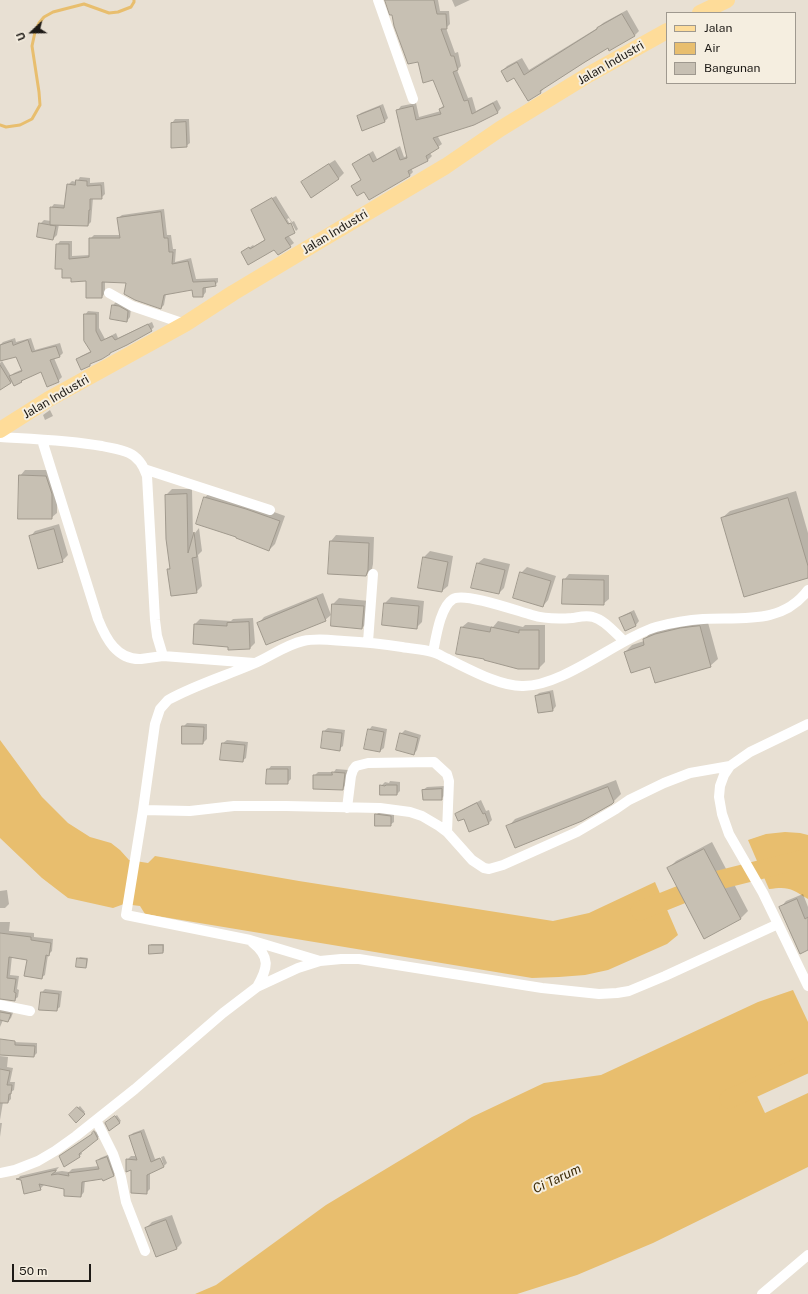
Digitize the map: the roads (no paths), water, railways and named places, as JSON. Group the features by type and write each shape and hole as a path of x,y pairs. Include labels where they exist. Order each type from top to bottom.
{"main road":[{"path":"702,12 727,0"},
{"name":"Jalan Industri","path":"0,430 49,399 185,324 233,293 446,166 500,129 575,83 666,32"}],"street":[{"path":"378,0 383,18 413,99"},
{"path":"109,293 132,306 185,324"},
{"path":"0,437 78,442 118,449 129,452 144,469 148,485 155,620 163,656"},
{"path":"42,440 98,619 104,634 112,646 120,654 129,658 140,659 163,656 256,664"},
{"path":"144,469 270,510"},
{"path":"368,642 373,574"},
{"path":"320,961 250,940 126,915 155,724 157,716 164,704 174,697 256,664 283,648 301,641 323,639 368,642 433,652 486,677 512,685 529,686 547,682 653,628 668,624 703,619 742,619 769,616 792,605 808,590"},
{"path":"433,652 438,628 445,608 451,600 460,597 471,598 534,616 556,618 594,617 605,624 624,642"},
{"path":"808,724 739,758 730,766 724,776 720,786 719,797 722,814 729,834 762,893 808,986"},
{"path":"347,808 351,776 356,766 368,763 434,762 447,774 449,781 447,832"},
{"path":"143,810 190,811 242,805 380,808 417,814 434,822 447,832 472,860 484,868 494,868 577,832 629,800 664,783 690,773 730,766"},
{"path":"0,1173 26,1166 47,1156 76,1136 135,1089 223,1013 257,987 298,968 320,961 359,959 542,988 599,994 617,993 629,991 665,976 778,924"},
{"path":"250,940 263,952 265,961 263,976 257,987"},
{"path":"0,1005 30,1011"},
{"path":"96,1120 113,1154 129,1209 145,1250"},
{"path":"762,1294 808,1255"}],"water":[{"path":"0,740 42,797 68,823 90,837 111,843 129,860 148,863 155,856 299,881 553,921 589,913 655,882 678,935 667,944 608,970 585,975 532,978 145,914 140,906 124,904 113,908 68,898 42,878 0,838"},
{"path":"785,832 808,835 808,899 790,889 769,889 748,840 766,834"},
{"path":"793,990 808,1022 808,1056 750,1081 765,1113 808,1093 808,1167 653,1243 577,1275 517,1294 195,1294 216,1285 326,1205 472,1117 544,1083 601,1075 758,1002"}],"waterway":[{"path":"0,125 6,127 20,125 32,119 40,105 32,46 35,32 39,23 44,17 53,12 84,4 109,13 118,12 131,7 134,0"},
{"path":"640,911 715,881 799,860 808,866"},
{"name":"Ci Tarum","path":"729,1099 808,1063"}]}
